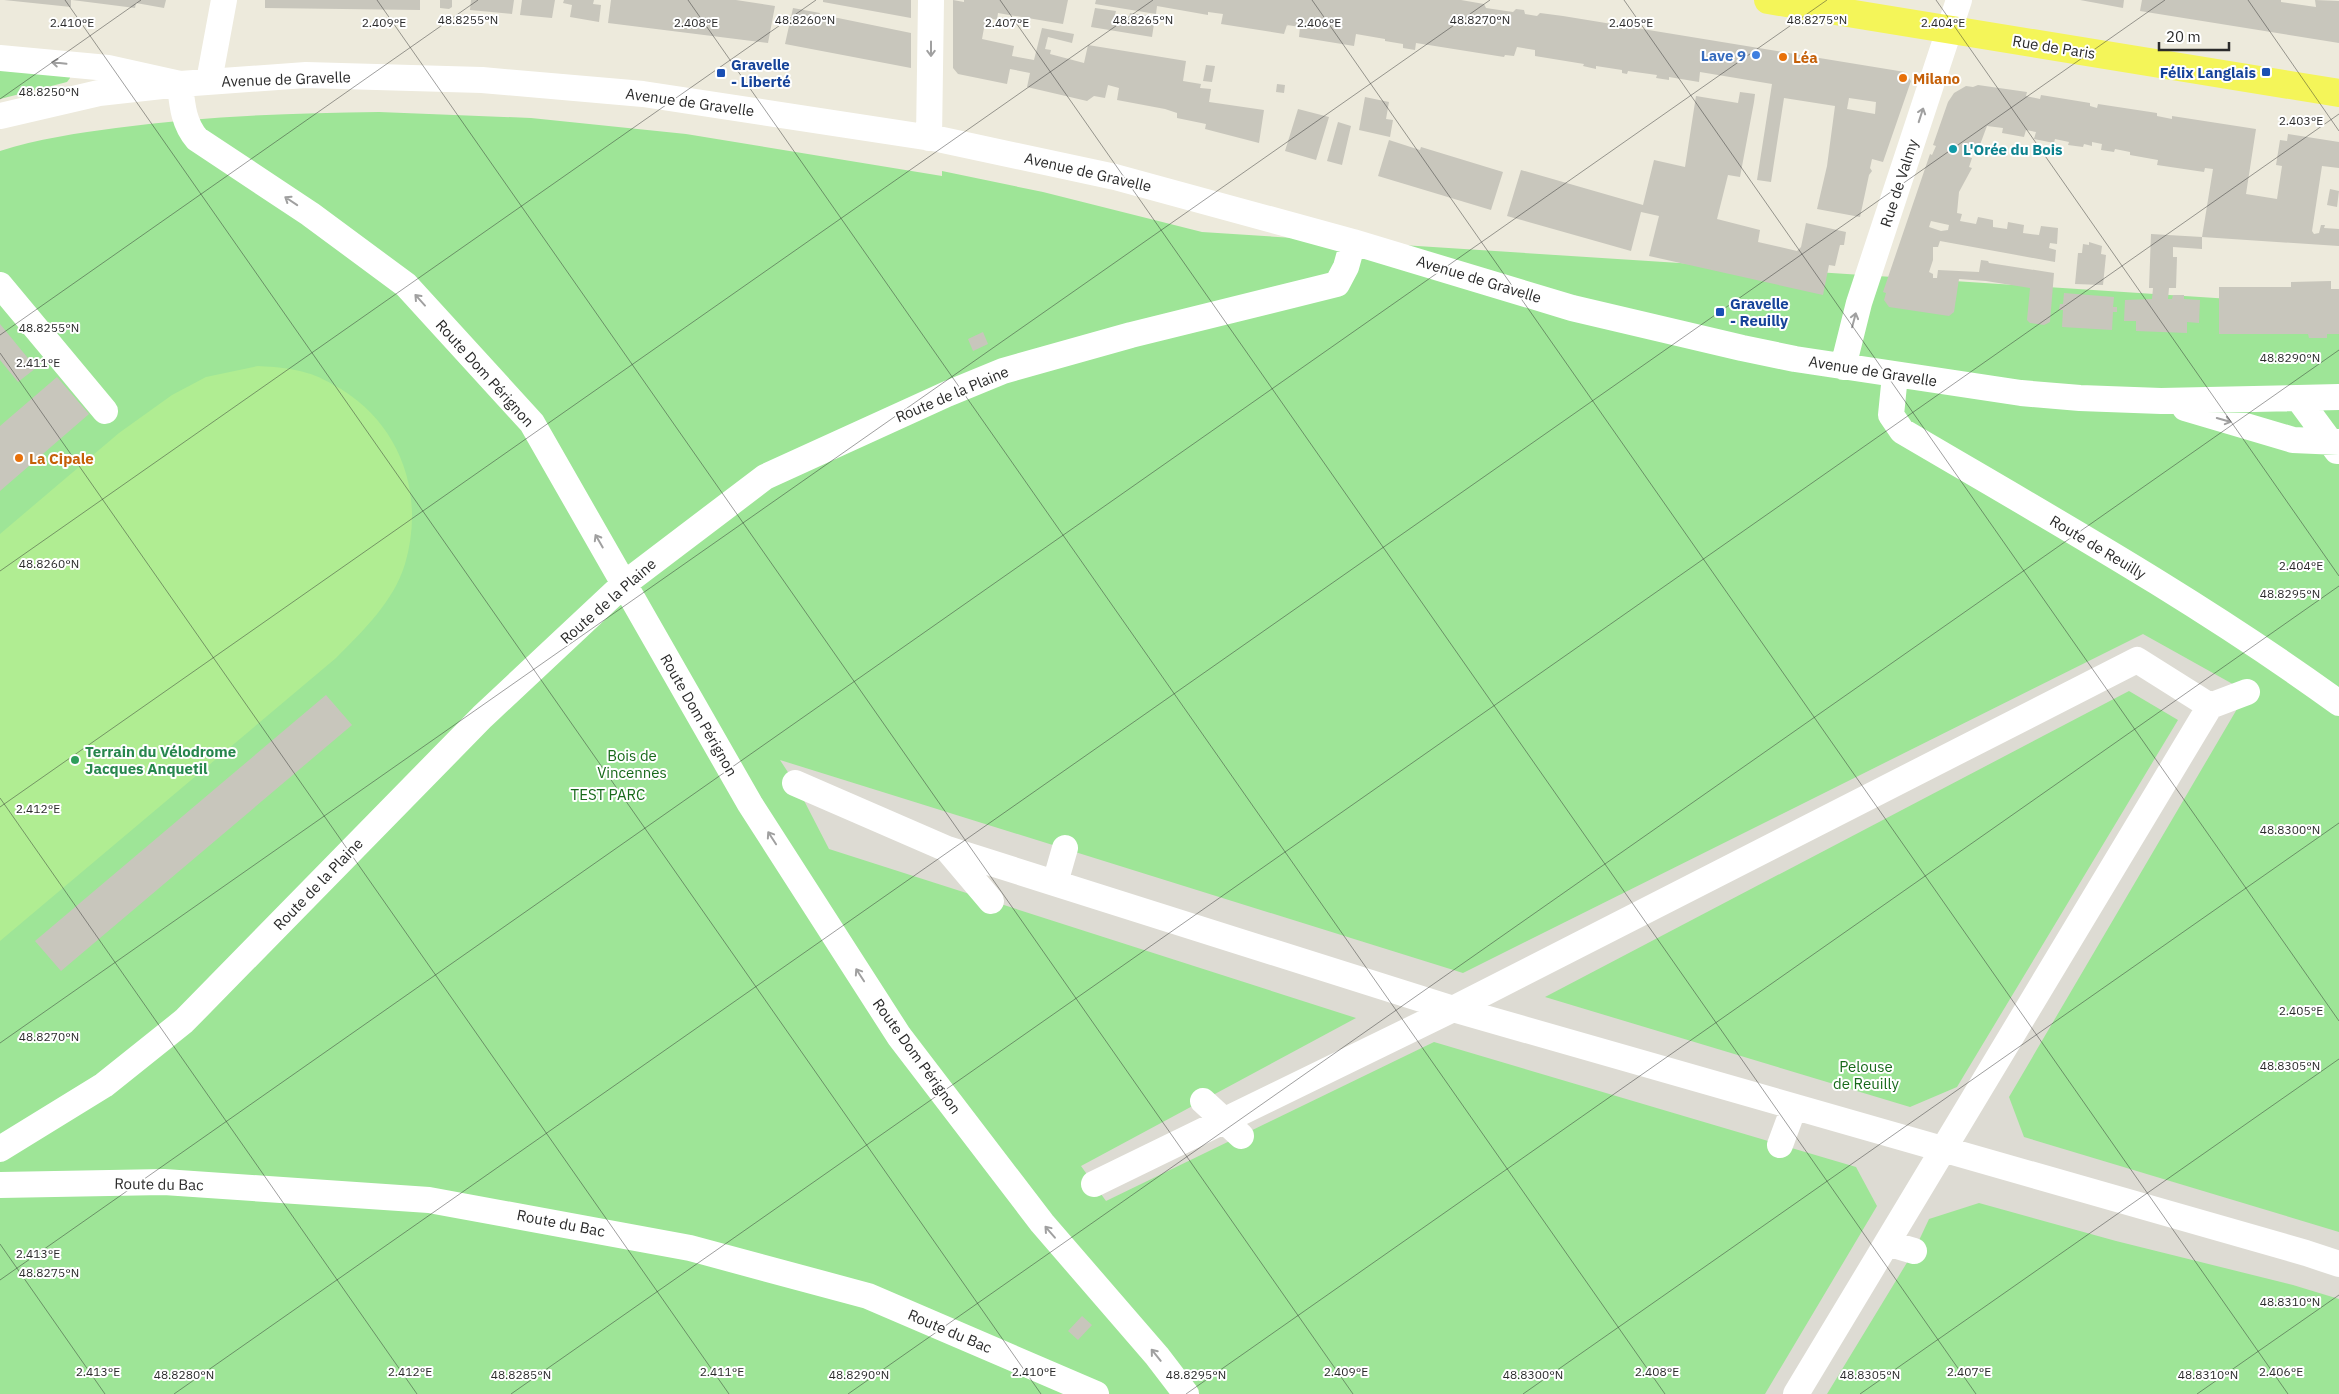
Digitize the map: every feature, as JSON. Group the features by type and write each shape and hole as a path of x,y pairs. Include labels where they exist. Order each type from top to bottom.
{"main road":[{"name":"Rue de Paris","path":"1775,1 2339,93"}],"street":[{"path":"209,81 224,0"},
{"path":"930,138 931,0"},
{"name":"Rue de Valmy","path":"1843,367 1859,303 1959,0"},
{"path":"0,58 108,68 180,84"},
{"path":"99,93 108,68"},
{"name":"Avenue de Gravelle","path":"0,116 99,93 209,81 306,75 482,80 643,94 930,138 1115,177 1354,242 1572,308 1742,348 1843,367 2021,393 2080,398 2161,401 2339,397"},
{"name":"Route Dom Pérignon","path":"180,84 183,112 190,131 197,139 310,214 406,285 532,423 750,804 900,1036 1042,1223 1158,1356 1186,1394"},
{"name":"Route de la Plaine","path":"0,1149 104,1085 184,1021 482,717 624,584 765,477 947,394 1003,371 1131,335 1337,284 1346,267 1354,242"},
{"path":"0,285 105,411"},
{"name":"Route de Reuilly","path":"1895,375 1891,415 1902,431 2148,576 2274,656 2339,703"},
{"path":"2298,398 2337,446"},
{"name":"Avenue de Gravelle","path":"2161,401 2293,440 2337,446"},
{"path":"1094,1184 1232,1128 1453,1009 2138,660 2210,706"},
{"path":"1796,1394 2210,706 2247,692"},
{"path":"795,783 947,849 1453,1009 2339,1264"},
{"path":"1055,883 1065,848"},
{"path":"947,849 991,901"},
{"path":"1203,1100 1232,1128"},
{"path":"1780,1145 1794,1107"},
{"name":"Route du Bac","path":"0,1185 164,1182 429,1200 690,1248 868,1296 1096,1394"},
{"path":"1887,1243 1914,1251"}],"green space":[{"path":"0,67 70,74 70,78 67,82 0,99"},
{"name":"Bois de Vincennes","path":"379,112 531,118 686,134 942,176 942,171 1043,192 1202,232 2339,306 2339,1394 0,1394 0,151 58,137 149,124 247,116"},
{"path":"258,366 301,371 320,378 341,389 362,405 380,423 393,443 403,465 410,489 412,513 410,539 400,578 376,615 336,658 0,941 0,534 119,433 172,395 206,377"}],"shaded area":[{"path":"2143,634 2247,692 2009,1097 2024,1137 2339,1232 2339,1299 2293,1285 2116,1241 1979,1203 1929,1219 1914,1251 1827,1394 1765,1394 1877,1206 1856,1167 1434,1042 1106,1201 1081,1166 1356,1018 829,849 795,783 780,760 1463,973","holes":["2129,691 2178,720 1957,1087 1910,1107 1545,997"]}],"building":[{"path":"4,0 71,0 71,7"},
{"path":"72,0 166,0 164,8 136,3 135,8"},
{"path":"265,0 420,0 420,10 265,8"},
{"path":"440,0 452,0 452,7 449,9 440,8"},
{"path":"471,0 514,0 512,14 470,10"},
{"path":"522,0 555,0 552,18 520,15"},
{"path":"564,0 594,0 593,4 601,5 599,22 570,17 572,5 563,3"},
{"path":"611,0 736,0 775,6 768,43 608,23"},
{"path":"823,0 911,0 911,18 823,2"},
{"path":"953,0 964,2 964,0 1068,0 1063,24 998,13 997,20 986,17 982,39 1014,46 1012,56 1034,60 1042,28 1074,34 1072,43 1048,37 1045,49 1051,50 1050,54 1084,63 1088,45 1186,61 1183,81 1201,84 1200,88 1211,89 1209,102 1264,110 1259,143 1205,129 1206,124 1177,118 1177,113 1165,109 1117,100 1119,88 1108,85 1105,98 1094,96 1087,101 1027,87 1030,73 1010,69 1007,84 958,74 953,68"},
{"path":"1096,0 1461,0 1484,4 1486,8 1513,12 1516,9 1524,10 1525,14 1537,16 1540,13 1563,16 1905,72 1911,81 1883,162 1872,159 1870,168 1872,171 1869,175 1860,217 1817,209 1827,166 1835,106 1784,98 1771,182 1757,180 1772,84 1700,72 1699,82 1669,77 1669,80 1656,78 1657,75 1628,71 1627,74 1622,73 1622,70 1596,66 1596,69 1583,66 1584,64 1535,56 1535,50 1517,47 1514,56 1505,55 1504,57 1416,43 1415,50 1403,48 1403,44 1385,41 1385,39 1356,34 1354,46 1299,37 1300,27 1287,25 1284,34 1221,24 1223,14 1208,12 1208,15 1157,6 1156,14 1095,4","holes":["1849,98 1876,102 1875,114 1847,109"]},
{"path":"2080,0 2124,0 2123,8"},
{"path":"2142,0 2281,0 2281,2 2316,7 2315,0 2339,1 2339,43 2140,11"},
{"path":"793,8 820,13 819,16 911,33 911,68 785,44"},
{"path":"1095,8 1116,11 1114,19 1128,21 1130,13 1155,17 1152,37 1091,27"},
{"path":"1206,65 1215,66 1212,82 1203,81"},
{"path":"1277,84 1285,85 1284,93 1276,92"},
{"path":"1978,85 2027,92 2026,96 2040,99 2041,95 2090,103 2090,106 2097,108 2098,104 2157,113 2157,116 2172,119 2172,116 2256,129 2246,194 2277,199 2282,166 2276,165 2280,140 2287,141 2288,134 2339,142 2339,168 2322,166 2312,231 2314,234 2319,233 2321,225 2325,225 2324,228 2339,229 2339,246 2202,237 2213,169 2205,168 2204,172 2157,165 2158,160 2130,155 2130,152 2115,149 2114,152 2101,150 2102,144 2092,142 2092,146 2084,144 2083,147 2068,145 2069,142 2055,139 2054,143 2034,139 2036,132 2026,130 2024,137 2002,133 2003,128 1987,126 1978,150 1971,148 1968,157 1972,158 1969,167 1972,168 1959,192 1957,213 1962,214 1960,221 1976,224 1978,217 1993,220 1993,227 2007,229 2008,222 2024,225 2023,233 2039,235 2041,226 2058,228 2057,244 2050,243 2049,248 2056,250 2055,262 1940,241 1938,247 1933,247 1933,260 1929,272 1933,274 1933,278 1937,278 1938,270 1979,272 1981,260 1988,261 1989,263 2054,273 2050,322 2044,325 2030,323 2027,320 2030,288 1986,281 1959,279 1954,312 1949,316 1889,307 1884,300 1886,293 1883,292 1930,154 1932,155 1936,146 1933,145 1948,102 1954,93 1966,86 1973,87","holes":["1931,221 1949,225 1948,230 1941,231 1929,227"]},
{"path":"1740,92 1755,94 1754,102 1740,177 1728,175 1717,219 1760,230 1758,242 1797,251 1801,247 1806,223 1846,232 1844,245 1840,245 1835,266 1829,265 1823,295 1649,256 1659,216 1641,212 1631,251 1507,216 1521,170 1643,205 1654,160 1685,167 1696,96 1738,103"},
{"path":"1365,97 1389,102 1386,119 1393,120 1390,137 1359,130"},
{"path":"1298,109 1329,117 1316,160 1285,151"},
{"path":"1338,122 1351,126 1342,165 1327,161"},
{"path":"1389,140 1420,150 1421,147 1503,172 1491,210 1378,176"},
{"path":"2330,189 2339,191 2337,207 2327,205"},
{"path":"2151,234 2202,237 2202,249 2173,247 2173,257 2177,257 2176,288 2169,288 2168,299 2172,299 2173,295 2184,295 2184,299 2200,300 2199,323 2187,322 2187,333 2136,331 2136,321 2124,321 2125,300 2152,299 2153,288 2149,288"},
{"path":"2089,242 2102,246 2101,254 2106,255 2103,285 2075,284 2078,253 2082,253 2083,244 2089,245"},
{"path":"2331,281 2331,289 2339,289 2339,334 2327,334 2327,338 2309,338 2308,334 2219,334 2219,287 2291,287 2291,282"},
{"path":"2064,293 2114,297 2113,307 2117,307 2117,312 2113,312 2112,330 2062,327 2063,310 2059,310 2060,304 2063,304"},
{"path":"0,324 36,368 18,382 0,360"},
{"path":"983,332 988,344 973,351 968,339"},
{"name":"La Cipale","path":"57,377 89,414 0,491 0,426"},
{"path":"326,695 352,725 61,971 35,941"},
{"path":"1082,1316 1092,1325 1078,1340 1068,1331"}],"place":[{"name":"Lave 9","path":"1756,55"},
{"name":"Léa","path":"1783,57"},
{"name":"Félix Langlais","path":"2266,72"},
{"name":"Gravelle - Liberté","path":"721,73"},
{"name":"Milano","path":"1903,78"},
{"name":"L'Orée du Bois","path":"1953,149"},
{"name":"Gravelle - Reuilly","path":"1720,312"},
{"name":"La Cipale","path":"19,458"},
{"name":"Terrain du Vélodrome Jacques Anquetil","path":"75,760"}],"park label":[{"name":"TEST PARC","path":"608,794"},
{"name":"Pelouse de Reuilly","path":"1866,1074"}]}
